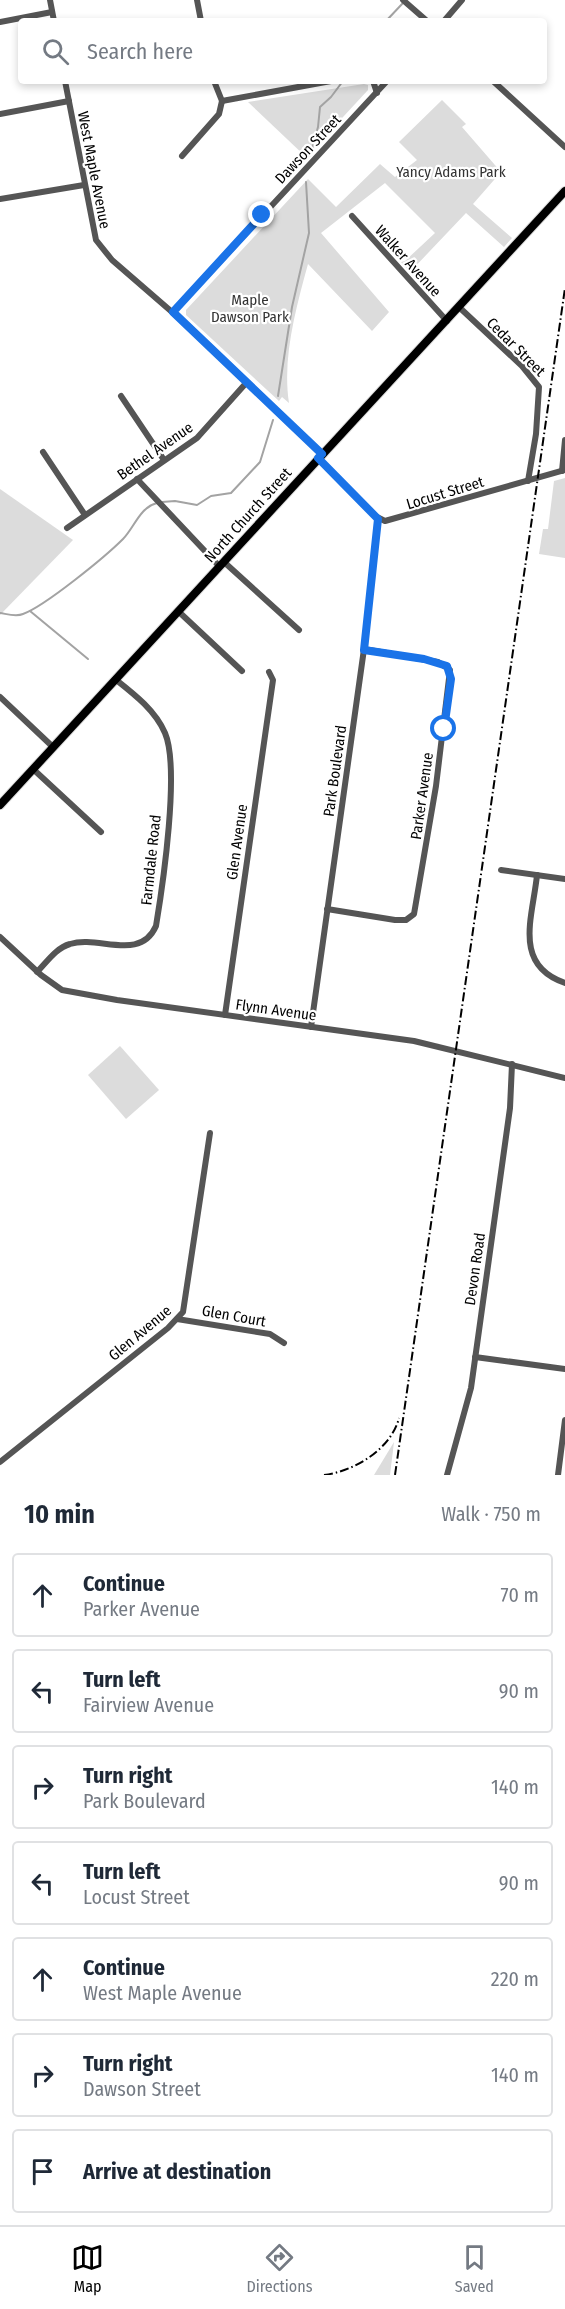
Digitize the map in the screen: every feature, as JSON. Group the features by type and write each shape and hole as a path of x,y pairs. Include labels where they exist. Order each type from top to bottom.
{"main road":[{"name":"North Church Street","path":"0,805 320,456 460,308 565,191"}],"street":[{"path":"50,0 53,18"},
{"path":"197,0 200,18"},
{"path":"447,18 462,0"},
{"path":"406,2 424,18"},
{"path":"21,18 52,12"},
{"path":"0,22 18,19"},
{"name":"West Maple Avenue","path":"66,84 96,240 112,260 173,312 320,456"},
{"path":"182,156 219,114 222,101 215,84"},
{"path":"222,101 315,84"},
{"path":"374,84 376,93"},
{"name":"Dawson Street","path":"173,312 384,84"},
{"path":"496,84 565,147"},
{"path":"0,114 69,101"},
{"path":"0,199 84,185"},
{"name":"Walker Avenue","path":"352,216 447,321"},
{"name":"Cedar Street","path":"460,308 522,366 539,387 536,434 528,481"},
{"name":"Bethel Avenue","path":"67,528 203,432 247,382"},
{"path":"121,396 164,460"},
{"path":"564,471 565,440"},
{"path":"43,452 85,515"},
{"path":"320,456 378,519"},
{"name":"Locust Street","path":"378,519 396,520 564,471"},
{"path":"137,479 222,564 299,630"},
{"name":"Park Boulevard","path":"311,1027 364,650 378,519"},
{"path":"178,611 242,671"},
{"name":"Parker Avenue","path":"327,909 395,920 409,918 416,911 420,893 451,674 447,666 438,662 364,650"},
{"name":"Glen Avenue","path":"225,1015 273,680 268,672"},
{"name":"Farmdale Road","path":"38,972 55,952 69,944 137,945 149,939 156,926 171,787 171,754 158,720 143,703 115,679"},
{"path":"0,697 53,747"},
{"path":"33,769 101,832"},
{"path":"501,870 565,879"},
{"path":"537,875 529,932 531,953 542,970 565,982"},
{"name":"Flynn Avenue","path":"0,937 56,987 74,993 420,1042 565,1078"},
{"name":"Devon Road","path":"447,1475 454,1444 467,1408 511,1099 512,1064"},
{"name":"Glen Avenue","path":"0,1462 183,1312 210,1133"},
{"name":"Glen Court","path":"177,1319 270,1334 284,1343"},
{"path":"475,1357 565,1370"},
{"path":"558,1475 565,1420"}],"green space":[{"path":"368,85 368,90 306,157 248,102"},
{"name":"Maple Dawson Park","path":"442,100 466,124 462,127 501,172 473,204 512,238 504,247 466,213 410,272 401,262 405,261 435,233 385,183 321,233 389,312 372,331 308,264 295,315 289,351 287,386 289,403 282,397 279,401 186,315 186,310 308,179 336,207 380,164 395,177 417,160 399,142"},
{"path":"565,478 565,558 539,554 543,529 548,529 554,481"},
{"path":"0,489 73,540 0,615"},
{"path":"120,1046 159,1090 126,1119 88,1075"},
{"path":"394,1442 390,1475 374,1475"}],"waterway":[{"path":"389,18 403,3"},
{"path":"310,156 318,127 320,107 341,84"},
{"path":"278,396 292,307 309,233 306,182"},
{"path":"162,502 175,501 197,505 211,496 231,493 260,462 273,420"},
{"path":"0,613 23,614 60,592 114,547 142,513 157,503"},
{"path":"30,611 88,659"}],"railway":[{"path":"395,1475 565,288"},
{"path":"324,1475 348,1469 370,1457 388,1439 399,1418"}],"route":[{"path":"262,215 173,312 322,454 318,458 378,519 364,650 424,659 447,666 451,679 444,729"}],"park label":[{"name":"Yancy Adams Park","path":"451,172"}]}
